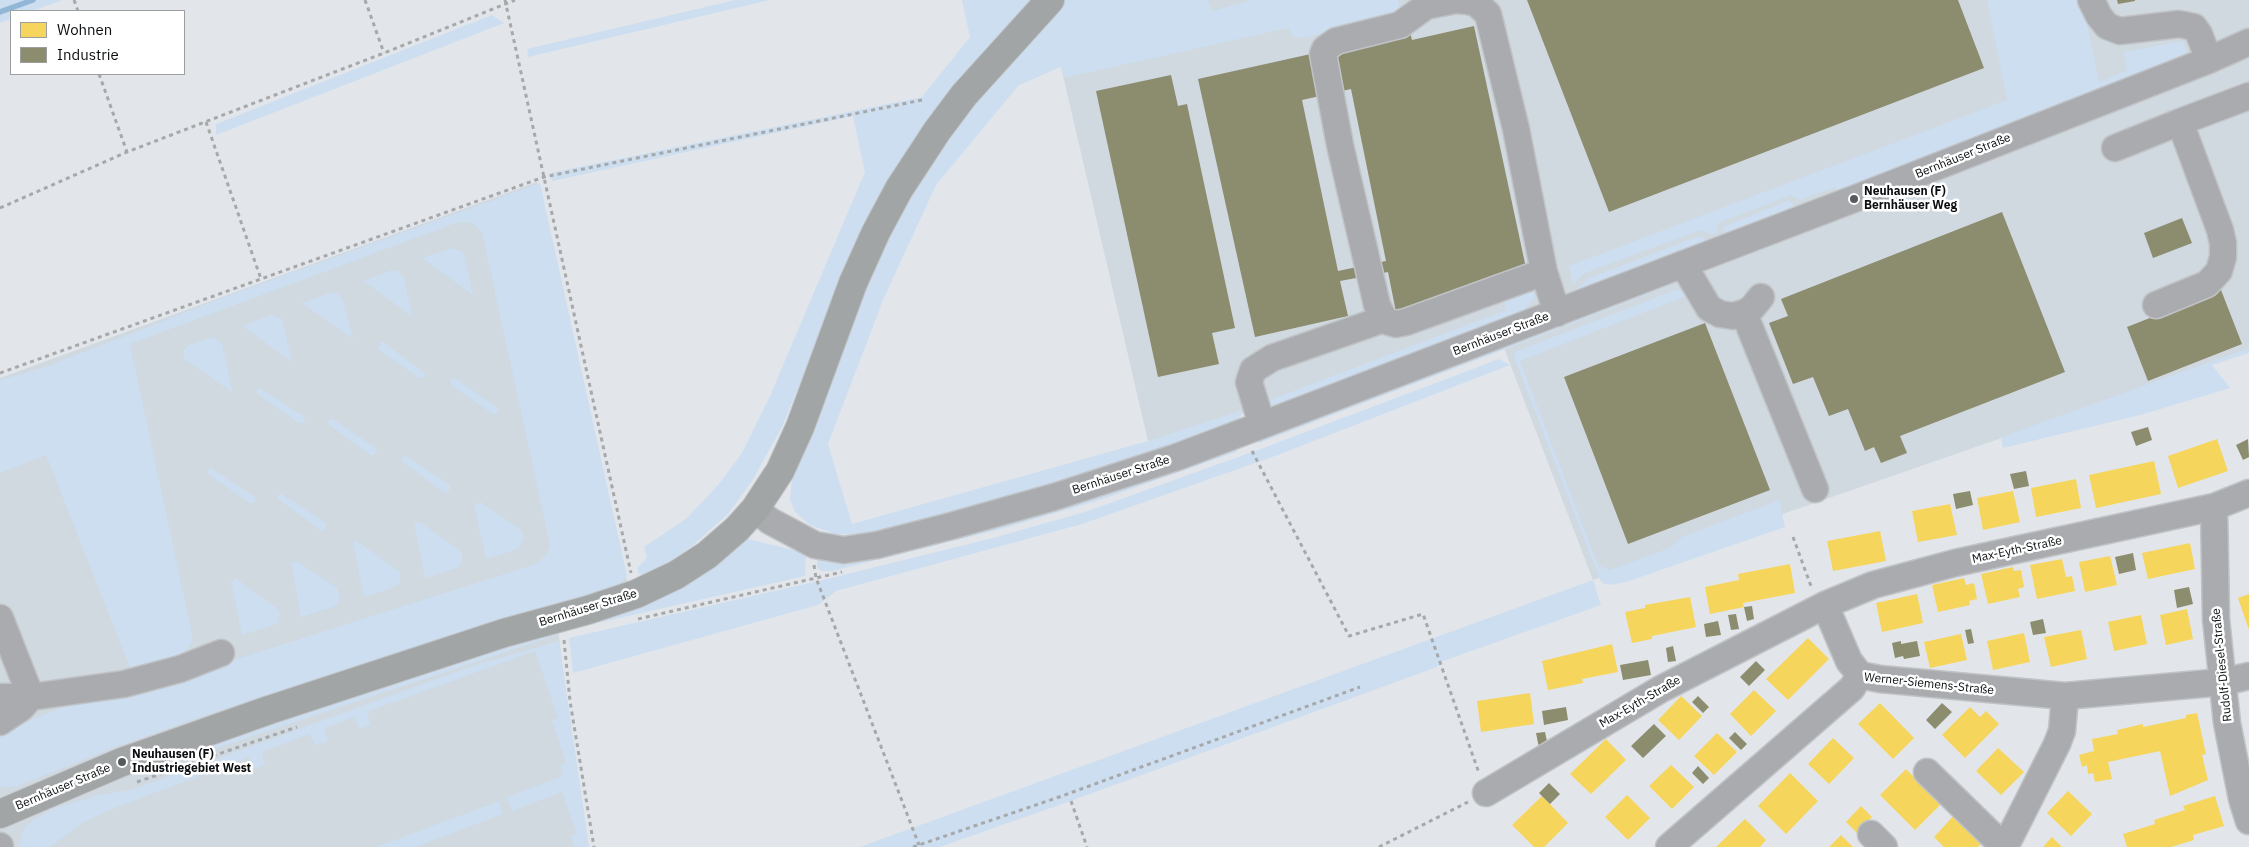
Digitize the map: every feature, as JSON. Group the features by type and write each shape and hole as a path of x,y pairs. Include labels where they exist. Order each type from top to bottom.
{"main road":[{"path":"754,509 780,471 790,450 853,283 898,189 950,112 985,70 1050,0"},
{"name":"Bernhäuser Straße","path":"0,814 96,772 220,727 469,644 562,617 634,607 676,575 700,560 732,533 754,509"}],"street":[{"path":"1544,272 1406,322 1396,324 1384,319 1377,305 1364,251 1323,54 1325,49 1336,41 1400,25 1416,16 1426,3 1456,0 1467,1 1476,3 1488,14 1516,129 1544,272 1557,312"},
{"path":"2091,0 2098,16 2107,26 2120,31 2136,31 2174,24 2194,27 2210,60"},
{"name":"Bernhäuser Straße","path":"754,509 770,521 815,545 830,549 858,548 951,526 1054,497 1177,457 1262,426 2210,60 2249,42"},
{"path":"2115,148 2249,96"},
{"path":"2156,306 2207,284 2219,271 2223,257 2223,243 2220,230 2180,122"},
{"path":"1683,264 1709,308 1720,314 1733,316 1753,305 1816,489"},
{"path":"1262,426 1249,382 1253,370 1272,358 1384,319"},
{"name":"Max-Eyth-Straße","path":"1486,793 1661,689 1823,606 1874,585 1955,563 2214,507 2249,493"},
{"name":"Rudolf-Diesel-Straße","path":"2214,507 2216,618 2227,723 2242,799 2249,821"},
{"path":"1823,606 1849,661 1860,675"},
{"path":"0,618 31,697"},
{"path":"0,697 31,697 124,684 180,669 221,653"},
{"name":"Werner-Siemens-Straße","path":"1669,847 1852,688 1860,675 1880,679 2065,696 2223,682 2249,676"},
{"path":"1927,772 2004,847 2060,737 2065,696"},
{"path":"0,722 21,708 31,697"}],"path":[{"path":"365,0 384,54"},
{"path":"0,208 126,152 384,54 506,2 515,0"},
{"path":"506,2 634,607 816,578 845,571"},
{"path":"100,75 126,152"},
{"path":"0,373 544,176 922,100"},
{"path":"206,122 261,279"},
{"path":"1245,454 1252,452 1349,636 1422,614 1486,793 1379,847"},
{"path":"1793,537 1811,588 1823,606"},
{"path":"816,578 919,845"},
{"path":"562,617 570,701 594,847"},
{"path":"913,847 1062,796 1360,687"},
{"path":"130,785 299,726"},
{"path":"1070,801 1087,847"}],"shaded area":[{"path":"0,0 63,0 35,10 10,10 10,19 0,23"},
{"path":"735,0 770,0 528,57 527,49"},
{"path":"962,0 1031,0 949,91 901,161 863,231 782,427 752,481 728,514 692,546 658,569 643,575 638,573 638,567 647,558 644,547 687,518 719,484 742,453 770,396 865,172 853,116 552,181 550,173 922,97 970,37"},
{"path":"1059,0 1208,0 1212,11 1252,0 1398,0 1400,9 1393,18 1302,38 1294,37 1288,28 1064,78 1061,67 1019,85 936,185 883,300 828,444 852,524 1148,441 1243,410 1241,416 1234,422 1111,467 1024,494 916,524 862,535 835,534 810,525 795,512 790,499 792,480 814,426 859,290 932,151"},
{"path":"1202,0 2249,0 2249,352 1593,580 1499,335 1443,356 1148,441 1061,67"},
{"path":"1987,0 2082,0 2099,82 2127,70 2124,52 2183,41 2188,56 1837,192 1835,187 1800,200 1791,195 1718,223 1717,232 1711,235 1700,230 1585,273 1573,284 1569,266 2007,100"},
{"path":"492,15 504,23 216,135 216,124"},
{"path":"537,182 628,586 556,609 583,847 0,847 0,378"},
{"path":"540,183 627,576 622,582 615,588 468,630 203,716 113,748 17,786 4,788 0,786 0,733 75,702 199,671 536,564 547,553 550,545 482,233 474,224 456,223 130,344 192,634 191,644 178,656 131,670 46,455 0,473 0,380 48,366 227,296"},
{"path":"1790,200 1795,207 1726,234 1723,228 1725,226"},
{"path":"1699,236 1708,241 1574,291 1589,278"},
{"path":"452,248 462,251 464,255 473,295 422,258"},
{"path":"392,270 398,271 404,278 413,317 363,281"},
{"path":"1665,282 1673,284 1568,325 1564,315"},
{"path":"1533,288 1535,298 1522,312 1281,405 1272,404 1267,401 1506,310 1503,298"},
{"path":"1678,289 1686,296 1520,361 1598,565 1610,570 1670,548 1682,537 1779,500 1785,527 1626,582 1611,585 1604,584 1600,580 1514,357 1517,351"},
{"path":"332,292 337,293 343,300 353,339 302,303"},
{"path":"271,315 281,318 283,322 292,362 242,326"},
{"path":"1554,319 1558,329 1259,443 1257,437"},
{"path":"209,338 215,338 222,344 233,393 184,359 184,350 187,346"},
{"path":"380,342 383,342 425,373 425,377 420,379 378,349"},
{"path":"2249,348 2249,353 2212,365 2230,388 2144,414 2003,448 2001,437"},
{"path":"1499,359 1510,365 1275,456 1082,524 836,591 818,605 573,673 569,638 827,579 993,538 1088,511 1266,447"},
{"path":"455,378 498,408 498,413 494,415 451,385 450,380"},
{"path":"258,387 304,416 305,422 300,424 257,394"},
{"path":"333,419 376,448 377,453 372,456 329,425 328,420"},
{"path":"1237,445 1238,449 1236,452 1100,500 1001,529 832,571 822,571 817,568 817,559 820,557"},
{"path":"406,456 450,485 450,490 445,493 402,462 402,457"},
{"path":"209,467 255,497 256,502 251,504 208,474"},
{"path":"280,493 326,523 326,528 322,531 279,500 277,498"},
{"path":"481,502 522,531 524,539 518,549 486,559 474,505"},
{"path":"420,522 462,552 462,562 459,567 425,578 414,523"},
{"path":"748,539 806,553 805,576 575,628 721,559"},
{"path":"357,541 400,572 400,583 395,587 364,597 353,543"},
{"path":"297,561 337,588 340,598 336,606 301,617 291,562"},
{"path":"237,579 278,609 280,614 277,624 242,635 231,582"},
{"path":"1593,580 1601,605 1443,661 1437,667 1079,798 940,847 860,847"},
{"path":"553,631 556,635 184,759 205,746 402,674"},
{"path":"559,641 589,847 574,847 570,836 577,834 562,792 512,811 507,797 563,776 560,766 566,763 552,720 558,718 535,651 367,712 371,725 359,729 354,717 324,729 328,741 315,745 310,734 262,752 265,765 253,769 249,757 107,811 82,823 50,847 20,847 21,836 26,825 52,809 99,795 131,790 472,666"},
{"path":"499,801 503,814 416,847 376,847"}],"building: Wohnen":[{"path":"2217,439 2228,471 2178,488 2168,456"},
{"path":"2154,461 2161,494 2096,508 2089,475"},
{"path":"2076,479 2081,508 2036,517 2031,488"},
{"path":"2013,491 2020,522 1983,530 1977,498"},
{"path":"1950,504 1957,535 1918,542 1912,511"},
{"path":"1880,531 1886,561 1833,571 1827,541"},
{"path":"2190,543 2195,569 2148,579 2142,553"},
{"path":"2110,556 2117,585 2085,592 2079,562"},
{"path":"2062,559 2066,577 2072,576 2075,591 2037,599 2030,565"},
{"path":"1790,564 1795,593 1743,603 1744,607 1710,614 1705,587 1739,580 1738,574"},
{"path":"2013,567 2014,571 2021,570 2024,587 2018,589 2020,597 1988,604 1981,574"},
{"path":"1964,578 1966,585 1974,583 1977,599 1969,601 1970,605 1938,612 1932,585"},
{"path":"1917,594 1923,623 1882,632 1876,603"},
{"path":"2249,594 2249,630 2238,598"},
{"path":"1690,597 1696,627 1652,636 1652,639 1632,643 1625,612 1645,608 1645,605"},
{"path":"2187,609 2193,639 2166,645 2160,615"},
{"path":"2141,615 2147,644 2114,651 2108,622"},
{"path":"2081,630 2087,659 2051,667 2044,637"},
{"path":"2024,633 2030,662 1993,670 1987,641"},
{"path":"1961,634 1967,660 1930,668 1924,642"},
{"path":"1808,638 1829,659 1788,700 1766,679"},
{"path":"1612,644 1618,672 1582,679 1583,683 1548,690 1542,661"},
{"path":"1754,690 1776,711 1751,736 1730,714"},
{"path":"1530,693 1534,724 1481,732 1477,701"},
{"path":"1681,696 1702,716 1679,740 1658,720"},
{"path":"1880,703 1914,738 1893,759 1858,724"},
{"path":"1970,707 1980,717 1986,711 1999,724 1965,758 1942,735"},
{"path":"2197,713 2206,754 2202,755 2208,780 2170,796 2160,751 2108,762 2112,779 2095,782 2093,773 2088,774 2087,765 2082,767 2079,755 2094,751 2092,739 2118,734 2117,730 2186,718 2186,715"},
{"path":"1717,733 1737,752 1714,775 1694,756"},
{"path":"1833,738 1854,758 1829,784 1808,764"},
{"path":"1606,739 1626,760 1591,794 1570,774"},
{"path":"1998,748 2024,772 2001,795 1976,771"},
{"path":"1671,765 1694,787 1672,809 1649,786"},
{"path":"1906,769 1941,804 1915,830 1880,795"},
{"path":"1790,773 1818,801 1786,834 1758,806"},
{"path":"2068,791 2092,814 2071,836 2047,813"},
{"path":"1627,795 1650,818 1628,840 1605,817"},
{"path":"1542,796 1568,823 1544,847 1534,847 1512,825"},
{"path":"2215,796 2224,826 2193,835 2194,840 2171,847 2127,847 2123,834 2155,824 2154,820 2185,810 2183,806"},
{"path":"1861,806 1872,817 1857,833 1846,822"},
{"path":"1957,812 1985,839 1978,847 1944,847 1934,837"},
{"path":"1745,819 1766,840 1760,847 1716,847"},
{"path":"1841,835 1853,847 1829,847"},
{"path":"2052,837 2062,847 2043,847"}],"building: Industrie":[{"path":"1527,0 1958,0 1984,68 1609,212"},
{"path":"2117,0 2135,0 2135,1 2118,4"},
{"path":"1474,26 1526,268 1397,317 1388,272 1340,281 1348,316 1255,337 1198,79 1410,32 1412,40","holes":["1351,89 1386,261 1338,271 1302,100"]},
{"path":"1171,75 1178,106 1187,104 1235,328 1212,333 1219,364 1158,377 1096,91"},
{"path":"2002,212 2065,372 1900,436 1907,453 1881,463 1874,447 1865,451 1848,409 1829,416 1813,377 1793,384 1769,323 1788,316 1781,299"},
{"path":"2182,218 2192,243 2153,258 2144,233"},
{"path":"2221,290 2242,344 2148,381 2127,327"},
{"path":"1705,323 1770,490 1628,544 1564,377"},
{"path":"2148,427 2152,440 2136,446 2131,432"},
{"path":"2248,439 2249,457 2243,460 2236,445"},
{"path":"2026,471 2029,486 2014,489 2010,474"},
{"path":"1970,491 1973,505 1956,509 1953,494"},
{"path":"2133,553 2136,570 2119,574 2115,557"},
{"path":"2189,587 2193,604 2177,608 2174,590"},
{"path":"1752,606 1754,619 1747,621 1744,607"},
{"path":"1736,614 1739,629 1731,630 1728,615"},
{"path":"2043,619 2046,633 2033,635 2030,622"},
{"path":"1718,621 1721,635 1706,637 1704,624"},
{"path":"1971,629 1974,643 1968,644 1965,630"},
{"path":"1901,641 1901,644 1917,641 1920,656 1904,659 1903,656 1895,658 1892,643"},
{"path":"1673,646 1676,661 1668,662 1666,648"},
{"path":"1648,660 1651,675 1623,680 1620,665"},
{"path":"1756,661 1765,670 1749,686 1740,677"},
{"path":"1698,696 1709,707 1703,713 1692,702"},
{"path":"1942,703 1952,712 1935,729 1926,720"},
{"path":"1566,707 1568,720 1544,725 1542,711"},
{"path":"1654,724 1666,736 1643,758 1631,746"},
{"path":"1545,732 1548,746 1539,748 1536,733"},
{"path":"1735,732 1747,744 1741,750 1729,738"},
{"path":"1698,766 1709,778 1703,784 1692,773"},
{"path":"1549,783 1560,794 1550,804 1539,793"}],"waterway":[{"path":"0,12 33,0"}],"place":[{"name":"Neuhausen (F) Bernhäuser Weg","path":"1854,199"},
{"name":"Neuhausen (F) Industriegebiet West","path":"122,762"}]}
